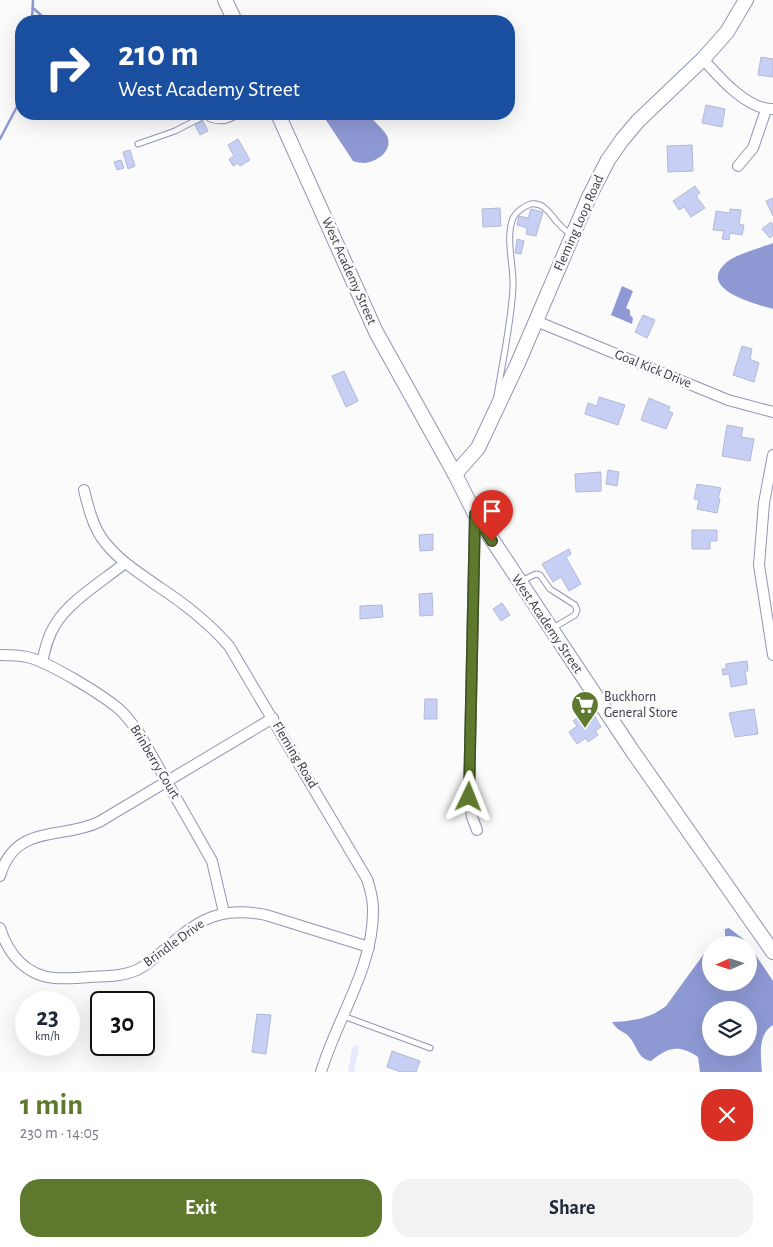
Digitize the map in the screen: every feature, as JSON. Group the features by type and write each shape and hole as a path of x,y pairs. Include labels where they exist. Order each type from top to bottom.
{"main road":[{"path":"225,0 232,15"},
{"name":"Fleming Loop Road","path":"455,474 478,448 589,197 608,160 638,121 703,59 728,32 746,0"},
{"name":"West Academy Street","path":"281,120 376,332 455,474 475,514 631,750 773,952"}],"street":[{"path":"703,59 728,86 748,101 769,110 753,148 738,166"},
{"name":"Goal Kick Drive","path":"536,320 728,400 773,412"},
{"path":"773,455 764,503 760,565 773,655"},
{"name":"Fleming Road","path":"84,490 89,508 101,536 125,563 184,604 220,635 237,658 367,878 373,907 373,924 369,947 343,1016 326,1054 321,1072"},
{"path":"475,514 469,797 472,817 477,830"},
{"path":"42,662 48,639 63,614 125,563"},
{"name":"Brinberry Court","path":"0,655 28,657 42,662 120,710 139,733 212,861 224,913"},
{"path":"0,876 11,855 19,846 32,838 88,827 273,718"},
{"name":"Brindle Drive","path":"0,928 3,939 11,954 22,965 34,973 56,978 110,976 137,970 148,964 194,925 224,913 253,912 266,915 369,947"}],"lane":[{"path":"138,144 175,131 196,120"},
{"path":"213,120 219,122 227,120"},
{"path":"494,415 511,311 513,284 510,231 514,216 520,209 531,204 540,205 547,209 560,225 572,235"},
{"path":"519,582 536,574 540,575 550,589 575,605 577,610 575,615 550,629"},
{"path":"343,1016 430,1048"}],"shaded area":[{"path":"357,1045 359,1047 354,1072 348,1072 352,1048"}],"water":[{"path":"326,120 373,120 386,134 388,145 384,154 369,162 353,161"},
{"path":"773,243 773,309 743,299 723,287 718,280 719,272 727,262"},
{"path":"622,286 633,291 626,308 630,310 630,315 633,318 632,324 611,315"},
{"path":"729,928 739,936 725,936 725,929"},
{"path":"702,956 702,991 758,991 758,958 773,981 773,1025 764,1034 762,1040 762,1072 700,1072 698,1057 679,1049 668,1050 651,1061 647,1060 640,1055 628,1036 612,1022 640,1019 666,1006"}],"building":[{"path":"761,57 773,59 773,77 758,75"},
{"path":"706,105 725,109 722,127 702,123"},
{"path":"203,121 208,131 200,135 195,125"},
{"path":"238,139 250,160 240,166 238,163 233,166 229,159 234,156 228,145"},
{"path":"692,145 693,171 668,172 667,146"},
{"path":"130,150 135,166 128,169 123,152"},
{"path":"121,160 124,168 117,170 114,162"},
{"path":"695,186 700,193 696,196 705,208 691,217 684,207 679,210 673,201"},
{"path":"773,198 773,216 766,201"},
{"path":"500,208 501,226 483,227 482,209"},
{"path":"531,209 543,212 536,236 526,234 527,228 517,225 519,216 528,218"},
{"path":"730,209 741,210 739,224 744,225 742,235 730,233 729,240 722,239 724,231 713,230 716,211 730,213"},
{"path":"771,222 773,225 773,235 770,238 762,229"},
{"path":"517,239 524,241 521,254 515,253"},
{"path":"643,315 655,320 647,338 635,332"},
{"path":"742,346 752,349 750,359 759,363 754,382 733,375"},
{"path":"344,371 358,401 346,407 332,376"},
{"path":"599,397 625,405 618,425 585,414 588,403 597,406"},
{"path":"649,398 670,407 668,411 673,413 666,429 641,420"},
{"path":"727,425 743,428 741,437 754,439 750,461 722,456"},
{"path":"608,470 619,472 617,486 606,484"},
{"path":"601,472 601,491 576,492 575,474"},
{"path":"697,484 721,488 717,513 697,509 699,500 694,499"},
{"path":"692,530 717,530 717,541 710,541 710,549 692,549"},
{"path":"433,534 433,550 420,551 419,535"},
{"path":"569,549 571,554 566,557 581,584 569,591 561,577 553,582 542,564"},
{"path":"432,593 433,615 420,616 419,594"},
{"path":"502,603 510,615 501,621 493,609"},
{"path":"382,605 383,617 360,619 360,606"},
{"path":"747,661 748,671 745,671 747,684 731,687 729,674 723,675 722,669 726,669 726,664"},
{"path":"425,699 437,699 437,719 424,719"},
{"path":"754,709 758,734 735,737 729,713"},
{"name":"Buckhorn General Store","path":"582,715 586,720 594,715 601,727 595,731 598,735 588,742 586,738 577,744 569,732 577,726 573,721"},
{"path":"257,1014 271,1015 266,1054 252,1052"},
{"path":"392,1051 420,1061 416,1072 401,1072 387,1067"}],"waterway":[{"path":"32,15 33,0"},
{"path":"33,8 41,15"},
{"path":"0,139 15,110"}],"place":[{"name":"Buckhorn General Store","path":"585,729"}],"route":[{"path":"469,797 475,514 492,541"}]}
